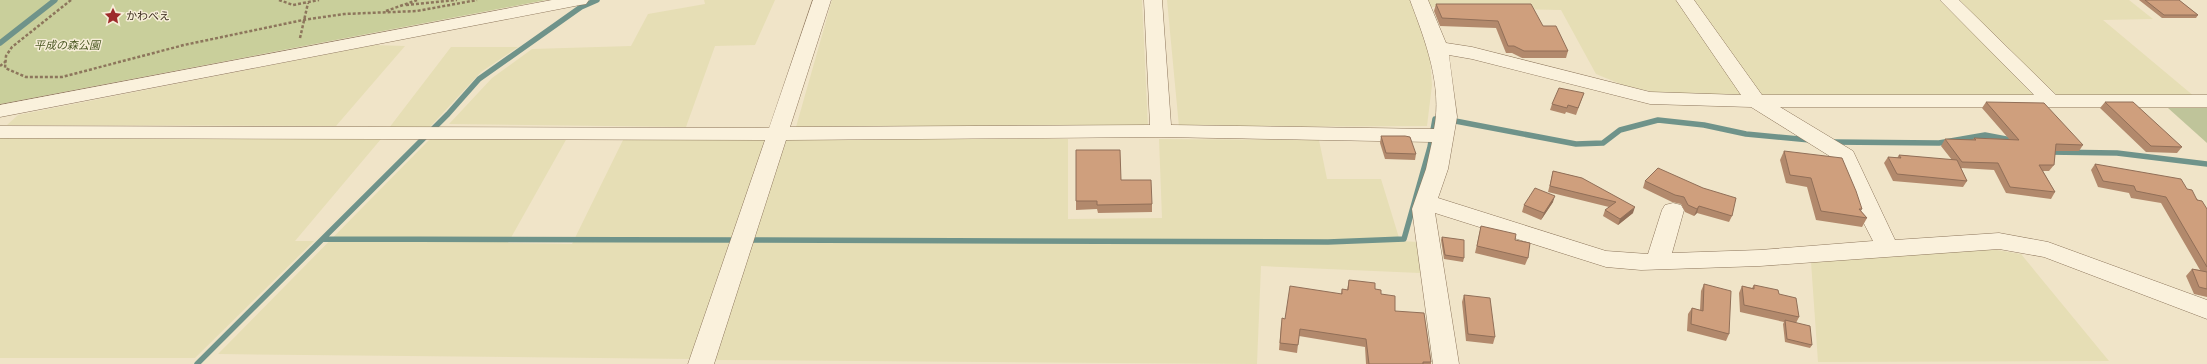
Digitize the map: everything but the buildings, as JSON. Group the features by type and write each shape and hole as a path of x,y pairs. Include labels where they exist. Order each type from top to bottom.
{"street":[{"path":"0,111 580,0"},
{"path":"701,364 822,0"},
{"path":"1153,0 1161,131"},
{"path":"1419,0 1438,48 1445,92 1447,117 1437,169 1423,209 1446,364"},
{"path":"1685,0 1756,100 1845,156 1870,214 1888,248"},
{"path":"1950,0 2050,100"},
{"path":"1438,48 1472,53 1650,98 1756,100 2207,100"},
{"path":"0,132 778,134 1161,131 1444,136"},
{"path":"1426,202 1606,259 1658,262 1760,258 1999,241 2048,250 2207,310"},
{"path":"1658,262 1673,210"}],"path":[{"path":"72,0 12,47 6,56 5,68 21,76 36,78 53,77 79,73 222,36 303,20 334,15 419,11 477,0"},
{"path":"279,0 288,5 308,4 319,0"},
{"path":"382,12 417,0"},
{"path":"406,5 457,0"},
{"path":"300,37 308,4"},
{"path":"0,66 5,62"}],"shaded area":[{"path":"704,0 775,0 755,45 715,46 686,127 449,124 492,78 532,49 631,46 648,14 705,4"},
{"path":"832,0 1142,0 1148,127 796,127"},
{"path":"1167,0 1413,0 1428,34 1432,85 1427,126 1179,127"},
{"path":"1427,0 2129,0 2153,19 2103,20 2195,97 1662,94 1623,85 1596,74 1561,10 1429,7"},
{"path":"374,45 405,46 336,126 7,125 18,115"},
{"path":"451,47 518,47 481,72 429,128 389,128"},
{"path":"432,137 567,138 508,243 572,244 624,138 769,138 691,359 218,354"},
{"path":"0,138 381,139 295,241 314,241 195,358 0,358"},
{"path":"785,138 1068,139 1068,219 1162,218 1159,139 1319,140 1327,179 1381,179 1400,241 1419,242 1420,273 1261,266 1257,364 715,360"},
{"path":"1991,249 2021,254 2109,361 1818,362 1811,262"}],"green space":[{"name":"平成の森公園","path":"0,0 546,0 0,104"},
{"path":"2168,108 2207,108 2207,143"}],"waterway":[{"path":"0,43 55,0"},
{"path":"197,364 448,114 479,79 581,7 597,0"},
{"path":"748,240 1328,242 1404,239 1430,147 1435,119 1441,120"},
{"path":"1450,120 1576,144 1603,143 1620,130 1658,120 1704,125 1746,134 1810,140"},
{"path":"1833,142 1939,143 1985,135 2006,139 2012,143"},
{"path":"2048,152 2117,153 2207,164"},
{"path":"323,239 737,240"}],"place":[{"name":"かわべえ","path":"113,16"}]}
